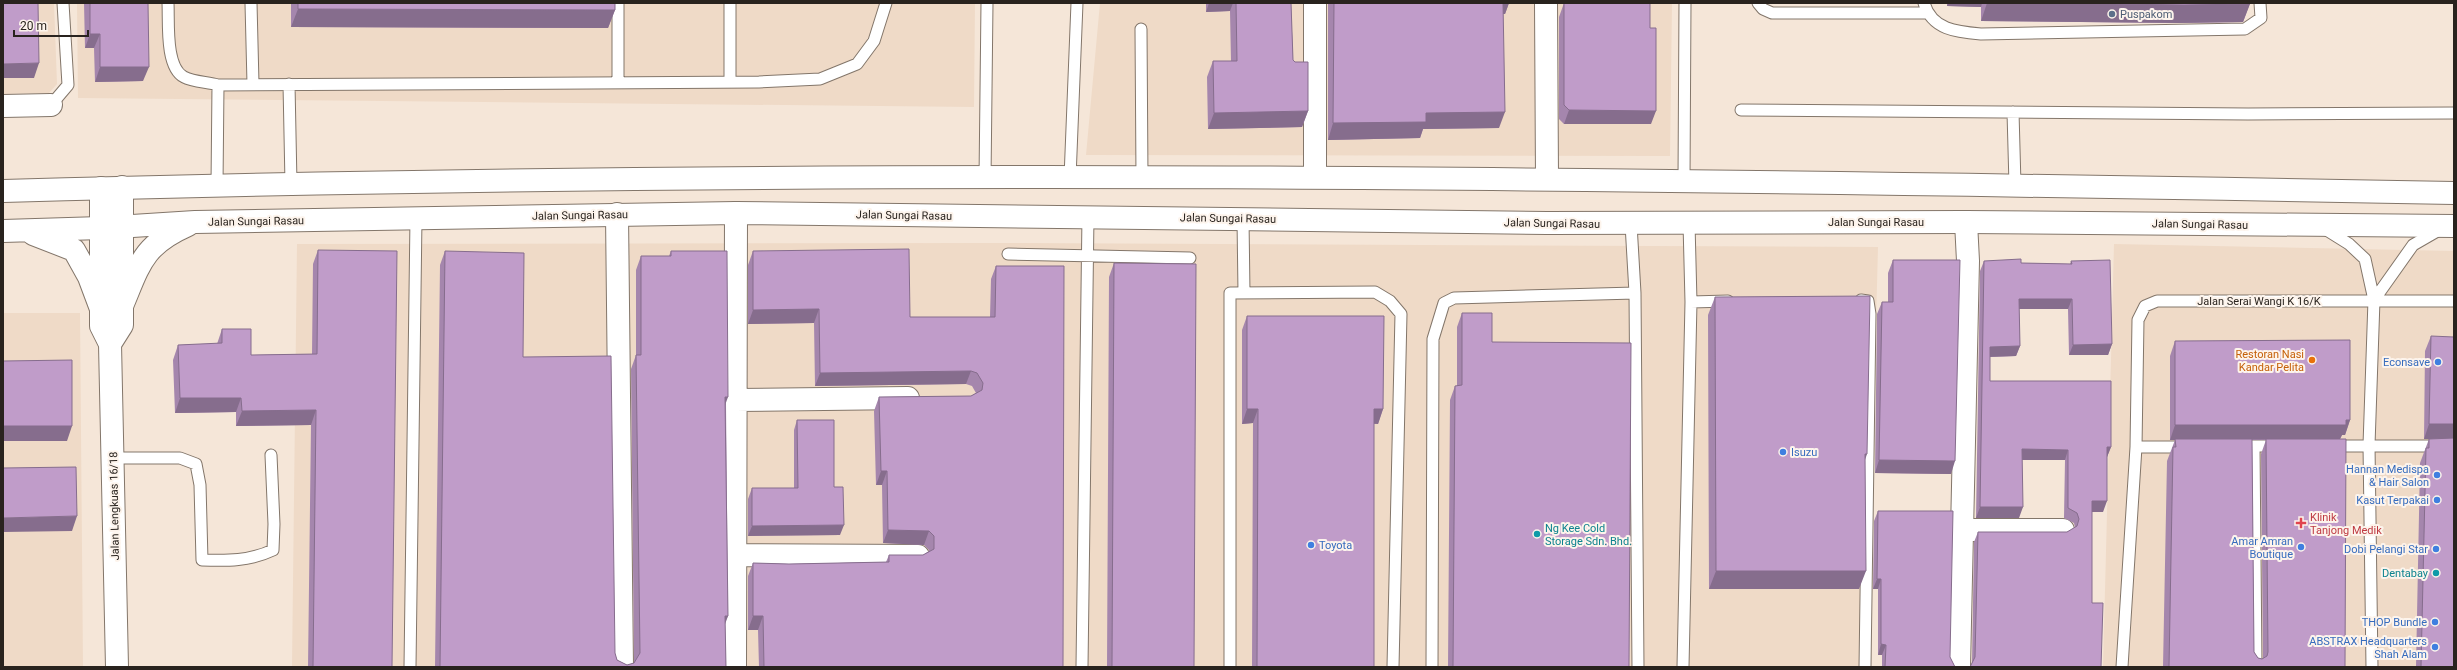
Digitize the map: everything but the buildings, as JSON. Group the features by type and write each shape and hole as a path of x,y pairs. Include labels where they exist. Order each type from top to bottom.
{"main road":[{"path":"1315,3 1315,177"},
{"path":"1546,3 1547,179"},
{"path":"3,106 51,105"},
{"path":"3,191 291,184 1315,177 1684,180 2454,193"},
{"name":"Jalan Lengkuas 16/18","path":"111,188 112,308 122,325 110,344 117,667"},
{"path":"735,667 736,213"},
{"name":"Jalan Sungai Rasau","path":"3,231 111,228 195,222 736,213 1088,216 1632,224 1966,222 2451,226"},
{"path":"617,214 622,667"},
{"path":"3,231 37,234 74,250 89,277 112,308 142,259 152,247 170,233 195,222"},
{"path":"1958,667 1968,261 1966,222"},
{"path":"736,400 926,398"},
{"path":"1962,530 2063,530"},
{"path":"735,555 918,556"}],"lane":[{"path":"51,105 68,85 63,3"},
{"path":"168,3 170,53 175,68 184,77 218,85 618,81 759,82 820,79 857,64 874,41 886,3"},
{"path":"251,3 253,84"},
{"path":"618,3 618,81"},
{"path":"730,3 730,81"},
{"path":"986,179 987,3"},
{"path":"1070,178 1077,3"},
{"path":"1684,180 1685,3"},
{"path":"1758,3 1763,9 1772,13 1926,8 1937,23 1950,31 1981,34 2245,29 2261,18 2260,3"},
{"path":"1141,30 1142,178"},
{"path":"289,84 291,184"},
{"path":"216,185 218,85"},
{"path":"1741,110 2454,113"},
{"path":"2013,112 2015,185"},
{"path":"1082,667 1086,255 1088,216"},
{"path":"410,667 416,218"},
{"path":"1243,219 1244,292"},
{"path":"1683,667 1691,302 1689,223"},
{"path":"1632,224 1635,294 1638,667"},
{"path":"2319,225 2349,244 2365,259 2374,300 2369,445 2372,667"},
{"path":"2374,300 2413,245 2451,226"},
{"path":"1008,254 1190,258"},
{"path":"1230,667 1230,293 1244,292 1375,292 1390,301 1401,314 1393,667"},
{"path":"1432,667 1433,339 1444,303 1454,298 1635,294"},
{"path":"1852,298 1868,301 1870,314 1865,667"},
{"path":"1691,302 1737,301"},
{"name":"Jalan Serai Wangi K 16/K","path":"2136,447 2138,320 2145,306 2157,301 2454,301"},
{"path":"2122,667 2136,447 2199,446"},
{"path":"2230,446 2285,446"},
{"path":"2254,446 2256,667"},
{"path":"2323,446 2454,446"},
{"path":"113,458 180,458 196,464 200,485 202,560 225,561 256,558 273,550 274,524 271,455"}],"shaded area":[{"path":"3,3 54,3 57,84 49,93 3,94"},
{"path":"77,3 975,3 974,107 78,98"},
{"path":"1100,3 1672,3 1670,156 1086,155"},
{"path":"997,243 1878,247 1867,667 292,667 297,244"},
{"path":"2114,244 2454,251 2454,667 2103,667"},
{"path":"3,313 80,313 83,667 3,667"}],"place":[{"name":"Puspakom","path":"2112,14"},
{"name":"Restoran Nasi Kandar Pelita","path":"2312,360"},
{"name":"Econsave","path":"2438,362"},
{"name":"Isuzu","path":"1783,452"},
{"name":"Hannan Medispa & Hair Salon","path":"2437,475"},
{"name":"Kasut Terpakai","path":"2437,500"},
{"name":"Klinik Tanjong Medik","path":"2301,523"},
{"name":"Ng Kee Cold Storage Sdn. Bhd.","path":"1537,534"},
{"name":"Toyota","path":"1311,545"},
{"name":"Amar Amran Boutique","path":"2301,547"},
{"name":"Dobi Pelangi Star","path":"2436,549"},
{"name":"Dentabay","path":"2436,573"},
{"name":"THOP Bundle","path":"2435,622"},
{"name":"ABSTRAX Headquarters Shah Alam","path":"2435,647"}]}
